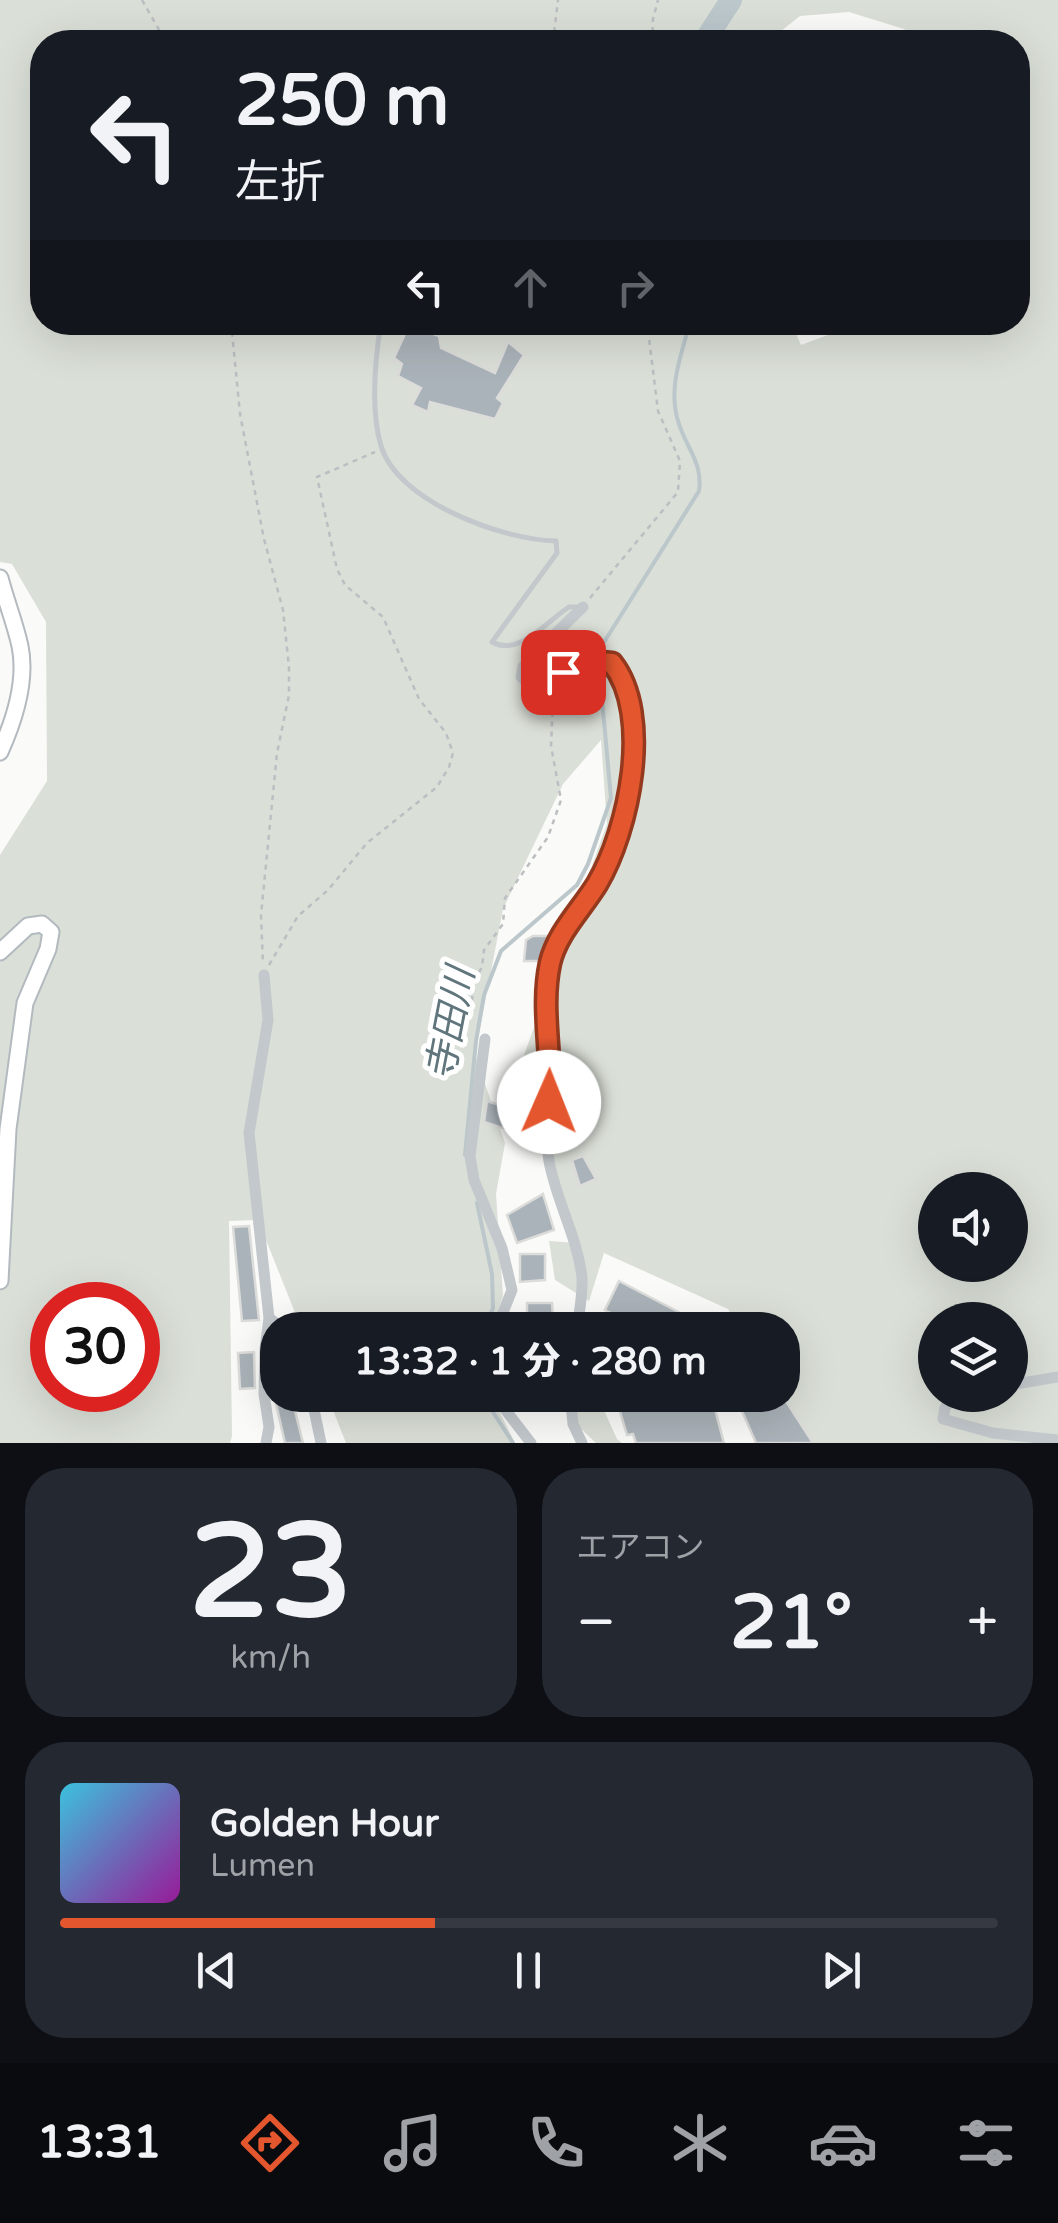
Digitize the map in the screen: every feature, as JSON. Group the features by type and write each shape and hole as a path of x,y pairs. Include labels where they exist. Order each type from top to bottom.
{"street":[{"path":"0,578 20,646 22,668 17,700 0,752"},
{"path":"579,1312 582,1280 573,1234 549,1163 546,1134 552,1069 546,1016 550,962 561,936 599,881 628,805 634,721 624,678 612,663 576,660 554,689 536,689 521,676 522,667 582,607"},
{"path":"0,952 28,926 42,924 51,932 25,1003 8,1129 0,1281"},
{"path":"264,975 268,1020 249,1133 267,1312"},
{"path":"485,1039 470,1156 474,1180 502,1248 512,1290 503,1312"},
{"path":"1028,1382 1058,1377"},
{"path":"266,1443 267,1412"},
{"path":"314,1412 320,1443"},
{"path":"507,1412 531,1443"},
{"path":"572,1412 582,1443"},
{"path":"944,1412 943,1420 993,1433 1058,1440"}],"lane":[{"path":"379,335 376,417 382,449 404,483 452,512 518,538 556,541 557,553 492,642 514,646 569,606 582,607"}],"path":[{"path":"142,0 159,30"},
{"path":"554,30 558,0"},
{"path":"653,30 658,0"},
{"path":"232,335 240,414 264,540 283,610 289,668 289,696 277,753 260,915 264,975"},
{"path":"582,607 678,492 680,461 658,412 649,335"},
{"path":"264,975 298,916 328,890 367,843 437,786 450,768 453,753 446,733 418,699 384,617 344,586 317,486 317,476 382,449"},
{"path":"472,1001 473,983 482,968 484,950 502,924 505,898 548,837 561,800 550,746 554,689"}],"shaded area":[{"path":"0,0 1058,0 1058,1443 812,1443 791,1412 800,1412 800,1312 730,1312 604,1253 589,1301 555,1280 549,1241 576,1243 549,1163 523,1058 607,824 601,740 563,784 503,909 475,1054 505,1143 496,1194 503,1296 497,1312 295,1312 258,1220 229,1221 230,1443 0,1443 0,855 47,781 46,622 12,564 0,562"},
{"path":"334,1412 500,1412 515,1443 346,1443"},
{"path":"572,1412 605,1412 622,1443 596,1443 576,1424"}],"building":[{"path":"404,335 439,336 441,348 495,373 508,342 524,355 497,398 503,403 495,419 430,402 428,412 412,405 421,388 398,376 402,364 394,358"},
{"path":"548,936 541,961 524,961 526,940"},
{"path":"487,1101 531,1115 525,1135 484,1122"},
{"path":"583,1156 596,1179 580,1186 572,1160"},
{"path":"543,1194 554,1230 517,1243 507,1215"},
{"path":"249,1226 259,1320 242,1321 233,1227"},
{"path":"520,1254 545,1254 545,1280 520,1282"},
{"path":"619,1281 678,1312 609,1312 605,1310"},
{"path":"527,1303 552,1303 553,1312 527,1312"},
{"path":"254,1352 255,1388 240,1389 238,1353"},
{"path":"278,1412 295,1412 303,1443 285,1443"},
{"path":"620,1412 716,1412 724,1443 636,1443 633,1434 627,1435"},
{"path":"742,1412 793,1412 813,1443 756,1443"}],"waterway":[{"name":"寺田川","path":"712,30 731,0"},
{"name":"寺田川","path":"600,657 601,647 699,491 697,464 679,424 674,398 687,335"},
{"name":"寺田川","path":"465,1155 484,995 501,951 577,885 611,798 599,666"},
{"name":"寺田川","path":"477,1203 492,1274 491,1312"},
{"name":"寺田川","path":"493,1412 513,1443"}],"route":[{"path":"549,1102 552,1069 546,1016 550,962 561,936 599,881 628,805 634,721 624,678 612,663 576,660 563,672"}]}
